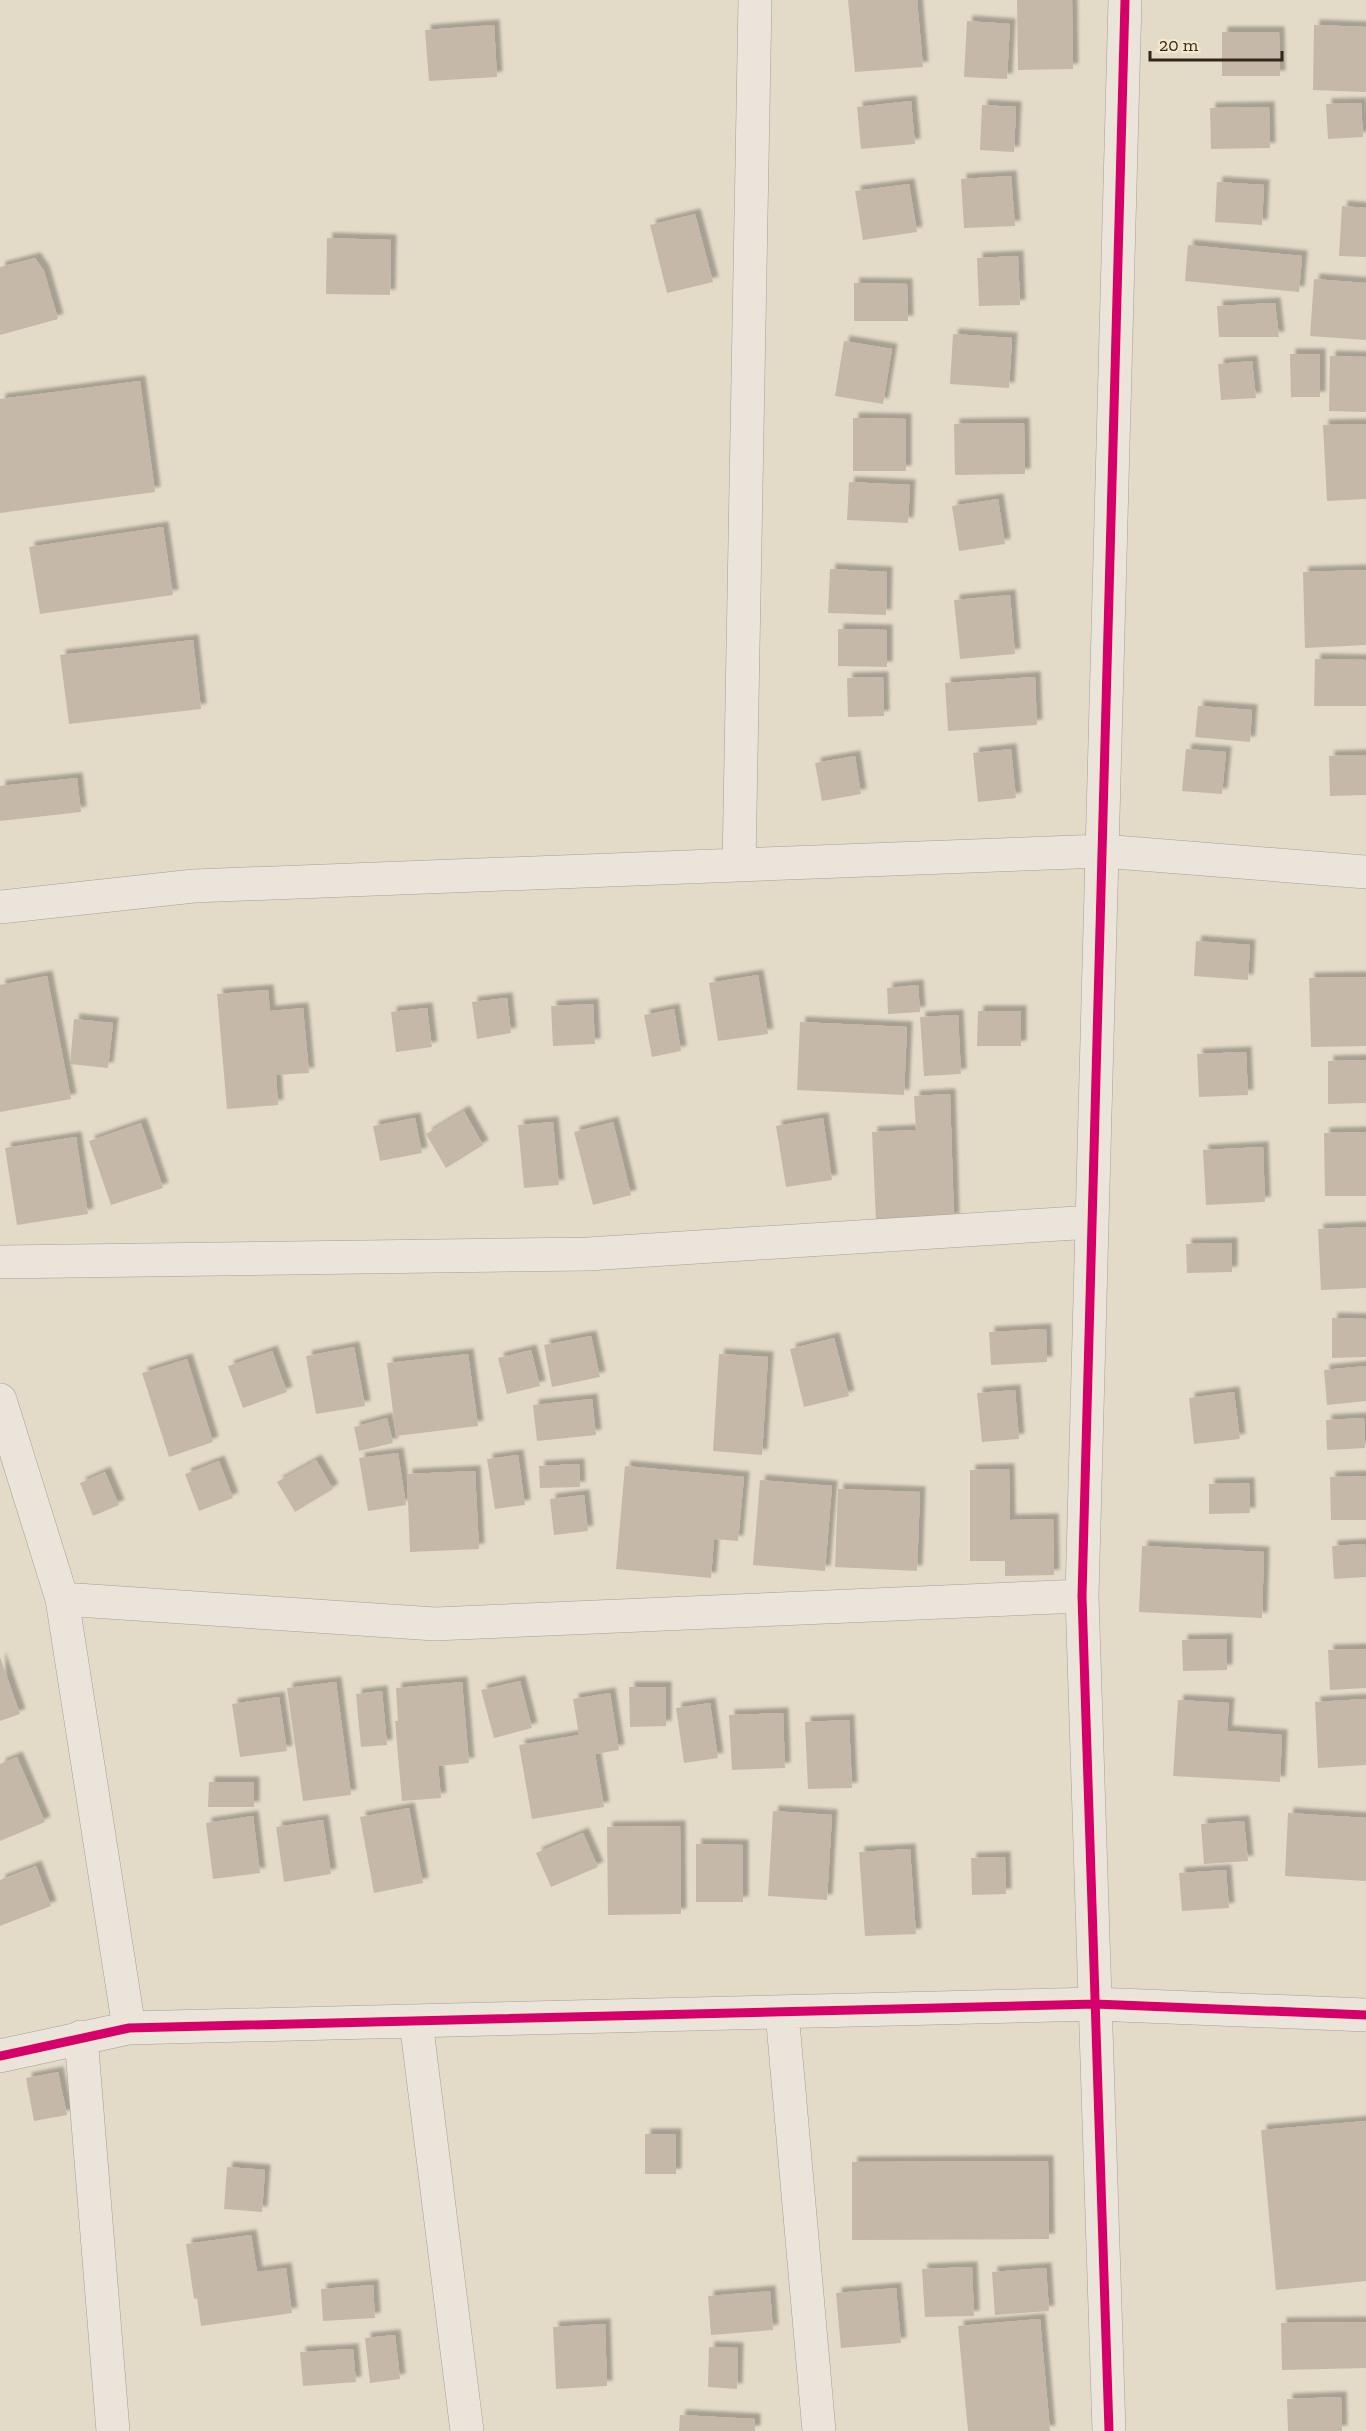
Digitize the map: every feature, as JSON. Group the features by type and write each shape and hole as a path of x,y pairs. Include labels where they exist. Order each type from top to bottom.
{"street":[{"path":"739,865 755,0"},
{"path":"1108,2431 1082,1596 1125,0"},
{"path":"0,907 194,886 1102,851 1366,872"},
{"path":"0,1262 588,1254 1092,1222"},
{"path":"0,1400 62,1599 129,2028"},
{"path":"62,1599 435,1624 1082,1596"},
{"path":"0,2056 129,2028 1095,2004 1366,2015"},
{"path":"782,2012 819,2431"},
{"path":"416,2021 467,2431"},
{"path":"81,2037 113,2431"}],"building":[{"path":"848,0 917,0 923,67 855,72"},
{"path":"1017,0 1072,0 1073,69 1018,70"},
{"path":"967,21 1010,24 1007,79 964,77"},
{"path":"494,25 497,77 429,81 425,30"},
{"path":"1314,25 1366,27 1366,92 1313,90"},
{"path":"1222,32 1279,32 1280,76 1222,76"},
{"path":"911,101 915,144 861,149 857,107"},
{"path":"1361,103 1363,137 1328,139 1326,104"},
{"path":"982,105 1016,107 1014,152 980,150"},
{"path":"1269,107 1270,148 1211,149 1210,108"},
{"path":"1011,176 1015,226 964,228 961,179"},
{"path":"1217,182 1264,185 1262,225 1215,222"},
{"path":"909,184 917,232 863,240 855,191"},
{"path":"1342,206 1366,208 1366,257 1339,256"},
{"path":"695,214 713,282 667,293 650,225"},
{"path":"327,238 391,240 390,295 326,294"},
{"path":"1188,245 1302,256 1299,292 1185,281"},
{"path":"1018,256 1020,305 979,306 977,258"},
{"path":"35,258 44,271 58,319 0,335 0,267"},
{"path":"1314,279 1366,283 1366,340 1310,336"},
{"path":"854,283 907,284 908,321 854,321"},
{"path":"1275,303 1279,337 1219,337 1217,306"},
{"path":"953,334 1012,338 1009,388 950,384"},
{"path":"844,341 892,349 883,404 835,396"},
{"path":"1290,354 1320,354 1320,397 1291,397"},
{"path":"1330,356 1366,357 1366,412 1329,411"},
{"path":"1252,361 1256,398 1221,400 1218,364"},
{"path":"140,381 155,492 0,513 0,399"},
{"path":"853,418 906,419 906,471 853,471"},
{"path":"1024,423 1025,474 955,475 954,424"},
{"path":"1366,424 1366,499 1327,501 1323,425"},
{"path":"849,482 910,485 908,523 847,520"},
{"path":"998,499 1005,544 959,551 952,506"},
{"path":"163,527 173,595 40,614 29,547"},
{"path":"830,569 887,572 886,615 828,613"},
{"path":"1366,570 1366,645 1305,648 1303,572"},
{"path":"1010,595 1015,654 960,659 954,600"},
{"path":"838,629 887,630 887,667 838,666"},
{"path":"193,640 201,709 69,724 60,655"},
{"path":"1315,659 1366,660 1366,706 1314,706"},
{"path":"883,677 884,716 848,717 847,678"},
{"path":"1035,677 1037,725 948,731 945,683"},
{"path":"1198,706 1252,710 1250,742 1195,737"},
{"path":"1011,749 1016,798 978,802 973,753"},
{"path":"1186,749 1226,752 1222,794 1182,791"},
{"path":"1366,755 1366,795 1330,796 1329,756"},
{"path":"855,756 861,794 822,801 815,763"},
{"path":"77,778 81,812 0,821 0,786"},
{"path":"1196,941 1250,945 1248,980 1194,976"},
{"path":"758,975 768,1034 718,1041 709,983"},
{"path":"47,976 71,1099 0,1112 0,985"},
{"path":"1366,977 1366,1046 1311,1047 1309,978"},
{"path":"918,985 920,1012 888,1014 887,988"},
{"path":"268,990 270,1011 303,1008 309,1073 276,1075 278,1105 227,1109 217,994"},
{"path":"507,998 511,1033 477,1039 472,1002"},
{"path":"593,1004 595,1044 553,1046 551,1006"},
{"path":"427,1008 432,1047 396,1052 391,1012"},
{"path":"674,1009 681,1051 652,1057 644,1015"},
{"path":"978,1011 1021,1011 1021,1046 977,1046"},
{"path":"958,1015 961,1074 924,1076 920,1017"},
{"path":"74,1019 113,1023 108,1068 70,1064"},
{"path":"800,1022 907,1027 904,1095 797,1090"},
{"path":"1246,1052 1248,1095 1199,1097 1197,1054"},
{"path":"1366,1060 1366,1103 1328,1104 1328,1061"},
{"path":"950,1094 954,1219 876,1221 872,1132 916,1130 914,1096"},
{"path":"464,1111 483,1145 446,1168 426,1134"},
{"path":"415,1118 422,1153 380,1161 373,1126"},
{"path":"823,1118 832,1180 786,1187 776,1126"},
{"path":"553,1122 559,1185 524,1188 518,1125"},
{"path":"613,1122 631,1195 593,1205 574,1132"},
{"path":"141,1123 163,1188 111,1205 89,1141"},
{"path":"1366,1132 1366,1196 1325,1196 1324,1133"},
{"path":"76,1137 88,1214 17,1225 5,1148"},
{"path":"1263,1147 1265,1202 1206,1205 1203,1150"},
{"path":"1366,1227 1366,1288 1321,1290 1318,1229"},
{"path":"1232,1243 1232,1272 1187,1273 1186,1244"},
{"path":"1332,1318 1366,1319 1366,1357 1332,1358"},
{"path":"1046,1329 1047,1362 991,1365 989,1332"},
{"path":"591,1336 600,1377 552,1387 544,1345"},
{"path":"834,1338 849,1396 804,1407 790,1349"},
{"path":"354,1347 365,1406 316,1414 306,1356"},
{"path":"531,1350 540,1386 507,1394 498,1358"},
{"path":"272,1351 287,1392 243,1408 228,1366"},
{"path":"468,1354 478,1426 396,1436 387,1363"},
{"path":"719,1354 768,1357 762,1455 713,1451"},
{"path":"187,1359 213,1442 169,1457 142,1373"},
{"path":"1366,1366 1366,1401 1327,1405 1324,1370"},
{"path":"1015,1390 1019,1439 982,1442 977,1393"},
{"path":"1234,1392 1240,1439 1194,1444 1189,1398"},
{"path":"592,1399 596,1435 537,1441 533,1405"},
{"path":"387,1418 393,1443 359,1451 354,1427"},
{"path":"1364,1418 1365,1448 1327,1450 1326,1420"},
{"path":"398,1453 406,1505 368,1511 359,1458"},
{"path":"518,1455 525,1505 495,1509 487,1459"},
{"path":"316,1460 333,1489 295,1512 277,1482"},
{"path":"219,1461 233,1498 199,1511 185,1474"},
{"path":"579,1464 580,1487 540,1488 539,1466"},
{"path":"625,1466 744,1477 738,1541 714,1539 711,1578 616,1569"},
{"path":"1009,1469 1010,1520 1053,1519 1054,1575 1005,1576 1005,1561 970,1561 970,1470"},
{"path":"475,1471 479,1549 410,1552 407,1474"},
{"path":"105,1472 119,1505 93,1516 80,1483"},
{"path":"1366,1476 1366,1520 1331,1520 1330,1477"},
{"path":"760,1480 832,1486 825,1571 753,1565"},
{"path":"1249,1483 1250,1513 1209,1514 1209,1484"},
{"path":"838,1489 920,1492 917,1571 835,1567"},
{"path":"584,1495 588,1531 554,1535 550,1499"},
{"path":"1365,1544 1366,1577 1334,1579 1332,1546"},
{"path":"1142,1546 1264,1552 1262,1618 1139,1612"},
{"path":"1227,1639 1227,1670 1183,1671 1182,1640"},
{"path":"1366,1649 1366,1688 1330,1690 1328,1650"},
{"path":"0,1657 20,1714 0,1721"},
{"path":"520,1681 532,1728 494,1738 481,1690"},
{"path":"336,1682 351,1795 303,1801 287,1688"},
{"path":"462,1682 469,1763 438,1766 441,1798 402,1801 395,1721 398,1721 396,1688"},
{"path":"629,1687 666,1687 666,1726 630,1727"},
{"path":"382,1691 387,1745 361,1747 356,1694"},
{"path":"610,1693 619,1750 595,1754 604,1807 532,1819 519,1745 579,1735 573,1699"},
{"path":"279,1697 287,1751 240,1757 232,1704"},
{"path":"1366,1699 1366,1765 1318,1768 1315,1702"},
{"path":"1178,1700 1229,1703 1227,1731 1282,1735 1280,1782 1173,1776"},
{"path":"710,1703 718,1758 684,1763 676,1708"},
{"path":"783,1713 785,1768 732,1770 729,1715"},
{"path":"849,1720 852,1788 808,1789 805,1722"},
{"path":"17,1757 45,1822 0,1841 0,1764"},
{"path":"209,1782 254,1782 254,1807 208,1807"},
{"path":"409,1808 423,1883 374,1893 360,1817"},
{"path":"773,1811 832,1815 827,1900 768,1896"},
{"path":"1288,1813 1366,1818 1366,1881 1285,1876"},
{"path":"253,1816 260,1873 213,1879 206,1823"},
{"path":"323,1820 331,1874 284,1882 276,1827"},
{"path":"1244,1821 1248,1861 1204,1864 1201,1824"},
{"path":"680,1826 681,1914 608,1915 607,1827"},
{"path":"583,1833 598,1867 551,1887 536,1853"},
{"path":"696,1844 743,1845 743,1902 696,1902"},
{"path":"910,1849 916,1934 865,1936 859,1852"},
{"path":"1005,1857 1006,1894 972,1895 971,1858"},
{"path":"36,1866 51,1906 0,1926 0,1880"},
{"path":"1226,1870 1229,1908 1182,1911 1179,1873"},
{"path":"58,2072 67,2115 34,2121 26,2078"},
{"path":"1366,2121 1366,2281 1276,2290 1261,2130"},
{"path":"645,2134 676,2134 676,2174 645,2174"},
{"path":"1048,2161 1049,2239 852,2240 852,2162"},
{"path":"227,2167 265,2170 262,2212 224,2209"},
{"path":"251,2235 257,2272 286,2268 292,2313 201,2326 197,2298 194,2299 186,2244"},
{"path":"972,2267 974,2316 925,2317 922,2269"},
{"path":"1046,2268 1049,2311 995,2315 992,2272"},
{"path":"373,2285 375,2318 323,2321 321,2289"},
{"path":"896,2288 901,2343 841,2348 836,2293"},
{"path":"770,2291 773,2330 711,2335 708,2296"},
{"path":"1040,2319 1050,2431 968,2431 958,2326"},
{"path":"1366,2322 1366,2368 1282,2370 1281,2323"},
{"path":"605,2324 607,2386 556,2389 553,2327"},
{"path":"395,2335 400,2379 370,2383 365,2338"},
{"path":"709,2347 738,2348 737,2389 708,2387"},
{"path":"353,2349 356,2382 303,2386 300,2352"},
{"path":"1341,2397 1342,2431 1288,2431 1287,2399"},
{"path":"680,2415 755,2419 755,2431 679,2431"}],"cycle path":[{"path":"1109,2431 1082,1596 1125,0"},
{"path":"0,2056 129,2028 1095,2004 1366,2015"}]}
